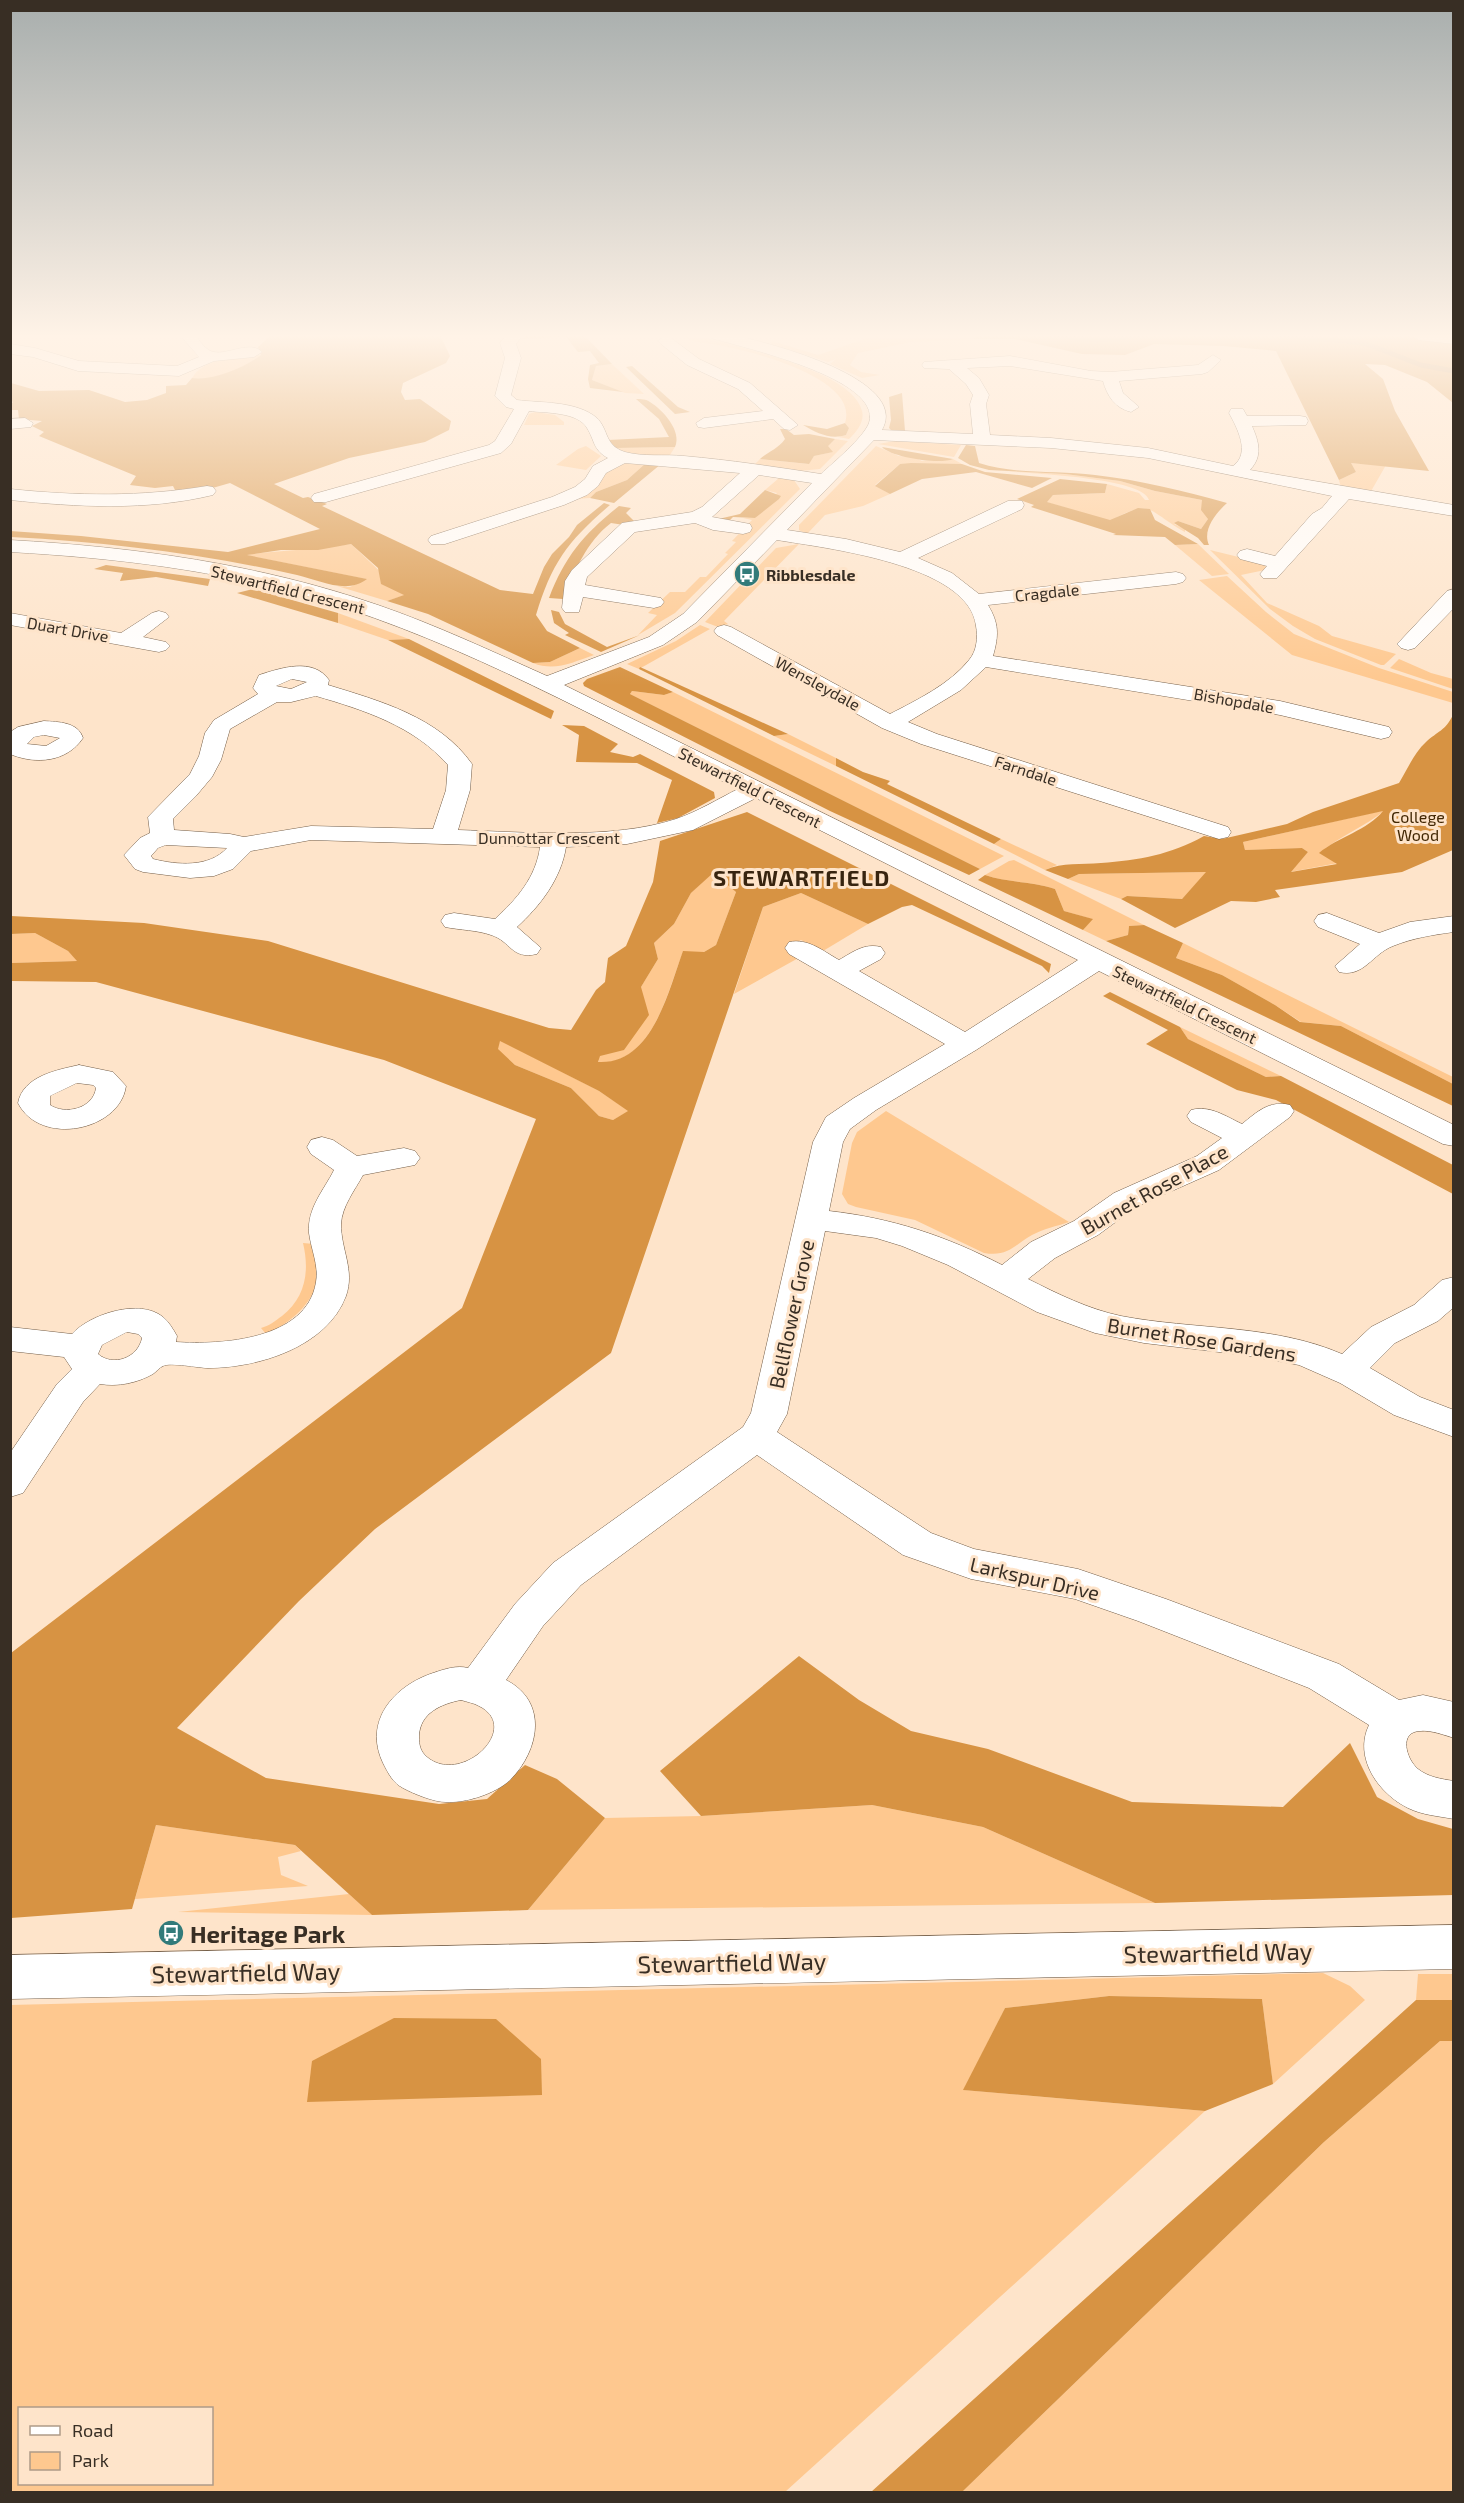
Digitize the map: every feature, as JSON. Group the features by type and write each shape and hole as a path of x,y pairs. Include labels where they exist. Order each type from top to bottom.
{"street":[{"path":"320,498 485,452"},
{"path":"612,452 622,457 690,462 825,480"},
{"path":"690,462 694,452"},
{"path":"546,684 656,641 690,618 853,452"},
{"path":"1138,452 1344,493 1454,511"},
{"path":"1235,472 1248,463 1251,452"},
{"path":"438,540 582,491 592,482 599,470 622,457"},
{"path":"654,602 573,599 579,574 629,528 650,522 697,517 709,511 754,470"},
{"path":"373,484 390,492"},
{"path":"10,494 90,501 207,491"},
{"path":"1247,555 1275,568 1319,518 1329,512 1344,493"},
{"path":"901,560 1015,505"},
{"path":"971,508 994,514"},
{"path":"697,517 713,524 743,528"},
{"path":"471,530 497,541"},
{"path":"772,534 867,550 933,571 957,585 975,600 985,616 988,642 981,660 920,708 890,723"},
{"name":"Stewartfield Crescent","path":"10,546 171,562 233,572 370,609 400,621 546,684 754,790 1454,1137"},
{"name":"Cragdale","path":"975,600 1124,590 1176,578"},
{"path":"1408,644 1435,628 1454,595"},
{"name":"Duart Drive","path":"126,639 159,617"},
{"name":"Duart Drive","path":"10,618 159,645"},
{"name":"Wensleydale","path":"724,632 890,723"},
{"name":"Wensleydale","path":"746,643 774,632"},
{"name":"Bishopdale","path":"981,660 1151,678 1280,708 1312,725 1381,732"},
{"path":"243,845 235,857 225,865 209,870 152,867 144,864 137,855 149,843 163,837 160,817 189,793 205,767 218,728 231,717 274,694 267,692 264,684 267,680 281,674 309,674 318,680 314,688 346,698 420,728 448,750 460,764 458,790 443,837"},
{"name":"Farndale","path":"890,723 929,739 1172,807 1219,832"},
{"name":"Dunnottar Crescent","path":"163,837 230,841 243,845 310,833 554,840 627,837 684,825 754,790"},
{"path":"501,928 532,898 551,862 554,840"},
{"path":"454,921 501,928 527,948"},
{"path":"1328,921 1379,942"},
{"path":"1348,966 1379,942 1410,930 1454,924"},
{"path":"800,948 966,1044"},
{"path":"840,971 871,954"},
{"name":"Bellflower Grove","path":"479,1686 529,1615 567,1574 756,1436 769,1414 828,1142 837,1124 865,1104 966,1044 1097,960"},
{"name":"Burnet Rose Place","path":"1005,1280 1044,1250 1086,1228 1125,1200 1208,1163 1280,1111"},
{"name":"Burnet Rose Place","path":"1202,1116 1244,1137"},
{"path":"322,1147 351,1167 404,1158"},
{"path":"156,1352 234,1354 281,1340 307,1325 323,1306 333,1283 325,1233 326,1215 344,1185 351,1167"},
{"name":"Burnet Rose Gardens","path":"812,1219 880,1227 915,1238 1061,1309 1095,1321 1134,1330 1216,1338 1294,1351 1347,1370 1409,1407 1454,1424"},
{"path":"1347,1370 1383,1335 1426,1313 1454,1288"},
{"path":"10,1339 87,1358 103,1372 127,1371 149,1360 156,1352 160,1336 156,1329 139,1320 115,1321 93,1332 87,1358 70,1393 10,1483"},
{"name":"Larkspur Drive","path":"756,1436 917,1544 971,1564 1078,1584 1152,1610 1324,1676 1395,1719"},
{"path":"1454,1720 1432,1713 1412,1713 1395,1719 1386,1730 1382,1743 1385,1758 1393,1772 1406,1785 1442,1800 1454,1800"},
{"name":"Stewartfield Way","path":"10,1977 1454,1947"}],"green space":[{"path":"77,452 378,452 349,458 274,484 303,498 308,497 327,504 322,506 500,590 533,594 552,554 577,525 604,503 610,505 583,530 563,554 548,581 536,615 547,631 580,648 550,662 533,663 428,614 387,601 404,595 381,584 378,568 351,544 318,550 281,550 247,555 367,579 359,584 342,586 190,555 83,542 11,537 10,531 81,536 228,552 320,529 230,483 209,489 175,490 173,486 155,488 130,485 136,476"},
{"path":"574,452 595,452 601,456 586,470 556,465"},
{"path":"625,452 672,452 668,458"},
{"path":"770,452 833,452 814,456 809,464 760,459"},
{"path":"837,452 820,469 799,471 754,465 760,459 808,464 814,456"},
{"path":"870,452 889,452 922,461 953,459 962,464 900,464 875,485 890,494 863,506 825,515 807,534 799,530 799,525"},
{"path":"889,452 910,452 953,459 937,461"},
{"path":"924,452 957,452 954,457"},
{"path":"962,452 976,452 979,463 993,467 1112,477 1162,486 1227,503 1211,522 1207,534 1209,545 1204,545 1198,538 1174,523 1178,521 1201,529 1208,519 1201,510 1202,500 1155,491 1120,481 1065,474 989,470 970,465 958,458"},
{"path":"1325,452 1418,452 1429,471 1351,463 1356,472 1339,480"},
{"path":"646,463 627,480 596,492 590,498 574,499 612,466"},
{"path":"646,463 661,464 614,503 590,498 596,492 627,480"},
{"path":"1350,463 1386,465 1370,493 1341,488 1339,480 1356,472"},
{"path":"900,464 962,464 985,472 1052,478 1032,488 976,472 922,479 890,494 875,486"},
{"path":"1004,471 1065,474 1120,481 1155,491 1202,500 1208,519 1201,529 1178,521 1174,524 1185,529 1185,532 1150,510 1134,510 1110,521 1046,502 1053,495 1105,493 1107,484 1139,493 1145,500 1149,500 1142,492 1107,482 1059,475"},
{"path":"779,478 794,480 800,489 675,613 638,635 657,615 648,613 670,592 685,592 700,577 706,577 728,554 725,553 736,542 732,541 752,520 743,518 755,518 777,493 765,490"},
{"path":"1060,479 1107,484 1105,493 1053,495 1047,502 1110,520 1138,508 1150,509 1155,520 1198,544 1175,545 1165,537 1113,535 1116,534 1031,507 1034,505 1017,499"},
{"path":"765,490 781,496 755,518 733,517 727,523 714,520 740,514"},
{"path":"619,506 631,508 626,513 634,521 624,525 611,523 602,531 582,558 563,599 549,598 562,570 577,547"},
{"path":"351,544 405,595 387,601 337,586 350,587 366,579 245,555 324,548"},
{"path":"799,544 724,621 728,624 718,627 705,622 776,548"},
{"path":"1198,544 1229,574 1212,576 1175,545"},
{"path":"1210,550 1263,563 1265,570 1241,575 1267,603 1319,626 1332,636 1396,654 1381,665 1315,639 1270,609"},
{"path":"106,565 210,579 208,586 156,577 120,581 123,573 94,569"},
{"path":"1227,576 1294,634 1379,668 1453,692 1453,703 1292,655 1199,580"},
{"path":"253,589 338,613 338,623 237,593"},
{"path":"551,610 559,612 565,624 607,647 640,635 601,652 565,635 569,633 554,623"},
{"path":"338,613 409,639 388,640 338,623"},
{"path":"700,625 710,629 639,669 627,664 676,641"},
{"path":"409,639 554,711 551,719 388,640"},
{"path":"580,648 594,655 571,663 549,667 533,663 550,662"},
{"path":"1399,659 1431,673 1453,679 1453,689 1390,668"},
{"path":"620,667 673,692 664,695 632,691 630,694 980,869 969,875 830,811 584,686 583,683 587,679"},
{"path":"640,667 788,734 774,736 639,669"},
{"path":"632,691 664,695 673,692 1004,856 980,869 630,694"},
{"name":"College Wood","path":"1453,715 1453,850 1402,872 1275,890 1280,897 1256,902 1231,901 1175,928 1121,899 1127,896 1182,899 1206,872 1079,874 1068,879 1045,870 1065,865 1141,858 1179,848 1204,836 1222,839 1287,824 1313,812 1399,783 1422,746","holes":["1383,811 1377,818 1319,853 1337,864 1291,872 1308,852 1302,848 1245,850 1243,842"]},
{"path":"562,725 584,726 618,744 610,752 633,757 640,754 714,792 715,798 678,818 657,823 672,780 637,763 576,762 579,735"},
{"path":"788,734 836,758 836,766 774,736"},
{"path":"836,758 863,772 890,781 887,784 1001,839 994,844 836,766"},
{"path":"1385,810 1320,853 1338,863 1290,872 1308,852 1302,848 1245,850 1243,842"},
{"path":"747,812 1051,964 1049,973 1042,966 912,905 902,907 868,924 801,893 763,907 611,1353 375,1529 299,1601 177,1728 266,1778 439,1804 487,1799 525,1765 557,1779 605,1818 528,1910 372,1915 295,1845 156,1825 132,1909 11,1918 11,1653 462,1308 536,1119 384,1060 96,982 11,981 11,963 77,961 68,951 35,933 11,934 11,916 144,923 268,941 549,1028 571,1030 596,990 605,982 608,958 626,946 653,882 660,841","holes":["713,873 736,892 716,945 704,952 683,951 664,1005 645,1039 632,1052 617,1060 598,1062 600,1056 624,1050 649,1015 641,987 658,959 654,943 674,924 691,893","500,1041 599,1091 628,1111 613,1120 599,1116 571,1088 515,1065 498,1049"]},
{"path":"1001,839 1057,865 1045,870 994,844"},
{"path":"1014,860 1144,925 1129,926 1128,935 1106,941 1083,930 1092,919 1064,911 1055,889 985,875"},
{"path":"713,872 736,892 716,945 704,952 683,952 664,1005 645,1039 632,1052 617,1060 598,1063 599,1056 658,959 654,943 674,924 691,893"},
{"path":"1207,872 1182,899 1127,896 1121,899 1068,879 1079,874"},
{"path":"985,875 1055,889 1064,911 1093,919 1083,930 978,880"},
{"path":"801,893 868,924 823,951 801,940 787,948 802,956 734,994 763,907"},
{"path":"1144,925 1183,943 1176,958 1222,975 1300,1022 1341,1026 1453,1084 1453,1106 1106,941 1128,935 1129,926"},
{"path":"35,933 68,951 78,961 11,963 11,934"},
{"path":"1183,943 1453,1077 1453,1084 1341,1026 1301,1022 1222,975 1176,958"},
{"path":"1110,992 1180,1027 1188,1039 1266,1077 1281,1076 1453,1165 1453,1194 1276,1100 1237,1090 1146,1044 1168,1030 1103,996"},
{"path":"1180,1027 1281,1076 1266,1077 1188,1039"},
{"path":"500,1040 599,1091 629,1111 613,1120 599,1116 571,1088 515,1065 497,1049"},
{"path":"886,1111 1069,1222 1036,1233 1010,1250 992,1254 984,1253 915,1220 848,1204 842,1194 852,1143 857,1132"},
{"path":"303,1243 314,1244 319,1258 320,1267 315,1289 294,1316 266,1334 261,1328 269,1325 290,1309 301,1293 306,1264"},
{"path":"799,1656 859,1700 911,1731 988,1749 1132,1802 1283,1807 1350,1743 1377,1797 1418,1819 1453,1829 1453,1895 1155,1903 983,1827 872,1805 701,1816 660,1771"},
{"path":"872,1805 983,1827 1155,1903 528,1910 605,1818 701,1816"},
{"path":"156,1825 295,1845 301,1851 278,1857 281,1875 308,1886 135,1899"},
{"path":"349,1894 372,1915 178,1912"},
{"path":"1323,1973 1350,1986 1365,2000 1273,2084 1262,1999 1109,1996 1005,2008 964,2090 1205,2111 785,2492 11,2492 10,2005"},
{"path":"1418,1974 1453,1974 1453,2000 1416,2000"},
{"path":"1109,1996 1262,1999 1273,2084 1205,2111 963,2090 1005,2008"},
{"path":"1416,2000 1453,2000 1453,2041 1440,2041 1324,2142 962,2492 871,2492"},
{"path":"394,2018 496,2019 541,2059 542,2095 307,2102 312,2061"},
{"path":"1440,2041 1453,2041 1453,2492 962,2492 1324,2142"}],"place":[{"name":"Ribblesdale","path":"747,574"},
{"name":"Heritage Park","path":"171,1933"}],"district":[{"name":"STEWARTFIELD","path":"802,877"}]}
